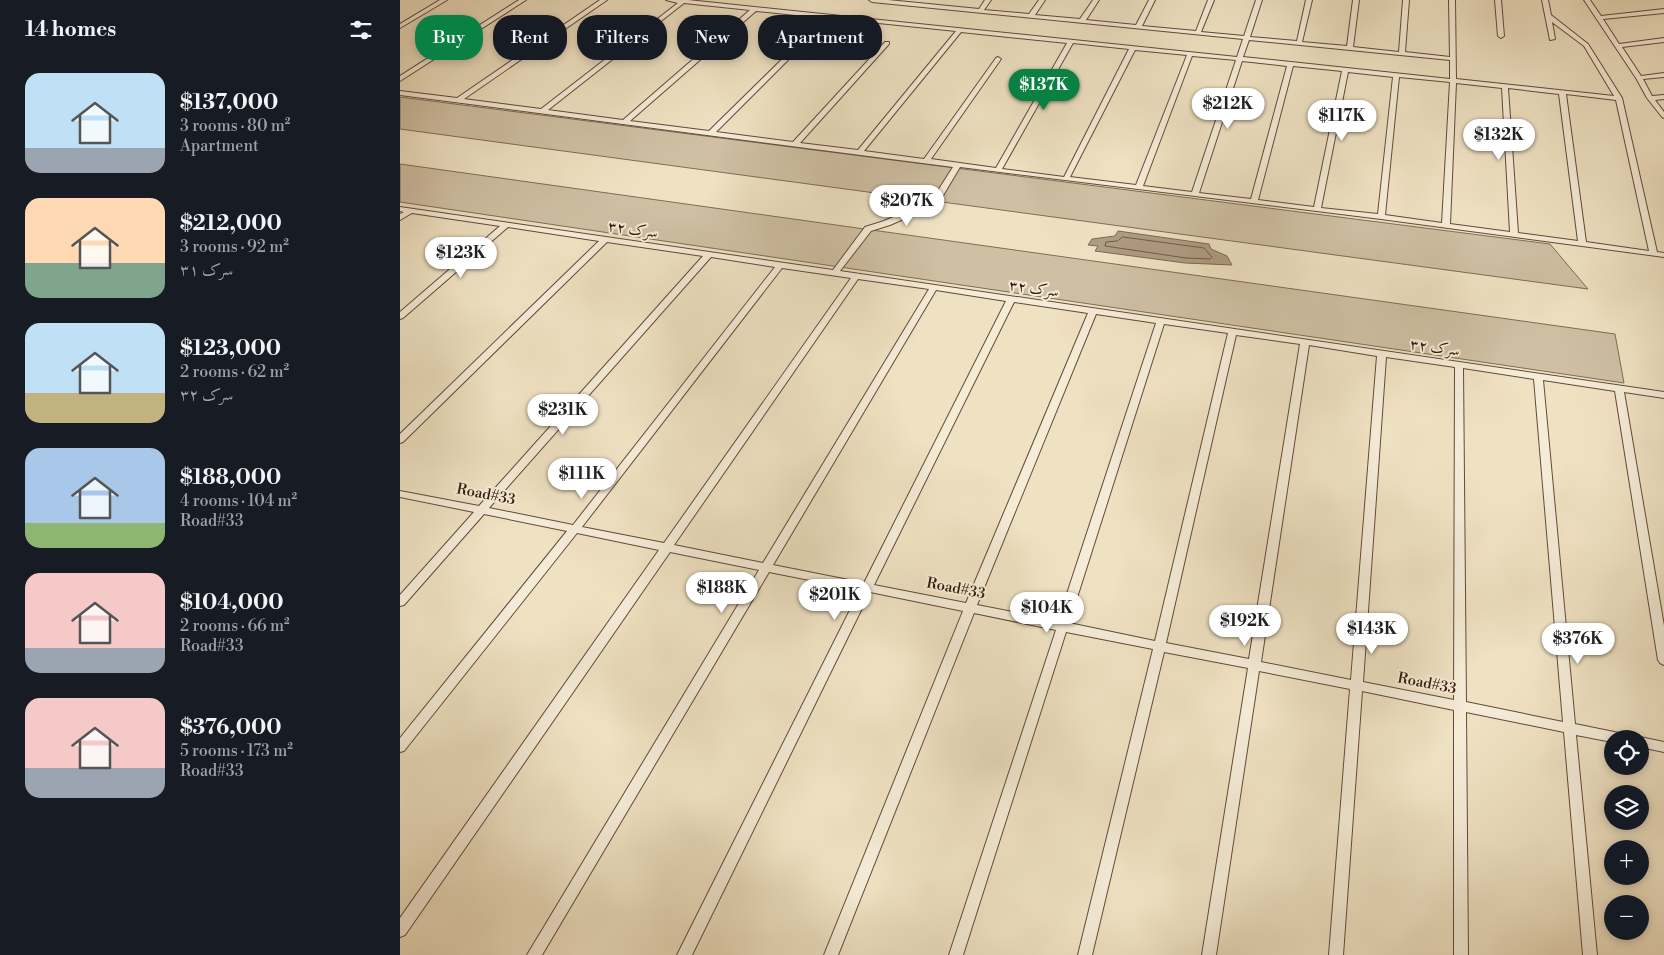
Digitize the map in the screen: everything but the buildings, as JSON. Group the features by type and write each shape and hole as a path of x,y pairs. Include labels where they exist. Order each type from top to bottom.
{"street":[{"path":"400,26 444,0"},
{"path":"400,79 523,0"},
{"path":"457,101 604,0"},
{"path":"669,0 818,15"},
{"path":"872,0 1453,60"},
{"path":"926,6 931,0"},
{"path":"980,11 988,0"},
{"path":"1031,16 1042,0"},
{"path":"1082,22 1096,0"},
{"path":"1138,27 1152,0"},
{"path":"1198,33 1211,0"},
{"path":"1195,194 1258,0"},
{"path":"1299,44 1309,0"},
{"path":"1350,49 1356,0"},
{"path":"1402,54 1406,0"},
{"path":"1446,226 1454,81 1452,0"},
{"path":"1498,0 1501,36"},
{"path":"1545,0 1552,39"},
{"path":"1587,0 1639,78 1650,98 1664,116"},
{"path":"542,112 684,1"},
{"path":"625,122 755,9"},
{"path":"1599,18 1664,11"},
{"path":"1548,16 1586,44 1619,98 1654,254"},
{"path":"882,22 1619,98"},
{"path":"859,152 960,30"},
{"path":"1618,46 1664,40"},
{"path":"998,170 1071,41"},
{"path":"795,144 888,43"},
{"path":"1066,179 1133,48"},
{"path":"1139,188 1190,54"},
{"path":"926,161 998,59"},
{"path":"711,133 785,60"},
{"path":"1254,202 1291,64"},
{"path":"1317,209 1345,70"},
{"path":"1381,217 1396,75"},
{"path":"1639,78 1664,75"},
{"path":"1505,86 1514,235"},
{"path":"1562,92 1582,244"},
{"path":"400,93 1066,179 1381,217 1664,255"},
{"path":"1650,98 1664,97"},
{"path":"835,273 868,229 887,223 934,202 958,165"},
{"name":"سرک ۳۲","path":"400,209 1664,395"},
{"path":"400,218 411,210"},
{"path":"400,316 507,224"},
{"path":"400,440 605,239"},
{"path":"400,602 709,254"},
{"path":"400,748 575,529 780,265"},
{"path":"400,930 856,276"},
{"path":"534,955 934,287"},
{"path":"684,955 1011,299"},
{"path":"830,955 970,608 1093,311"},
{"path":"956,955 1064,626 1161,321"},
{"path":"1084,955 1160,646 1233,331"},
{"path":"1209,955 1305,342"},
{"path":"1336,955 1382,353"},
{"path":"1459,365 1461,955"},
{"path":"1538,376 1590,955"},
{"path":"1619,388 1664,660"},
{"name":"Road#33","path":"400,494 1604,735"},
{"path":"1649,744 1664,747"}],"shaded area":[{"path":"400,97 1550,244 1588,289 400,129"},
{"path":"400,164 1615,334 1624,383 400,202"}],"water":[{"path":"1118,231 1209,244 1211,249 1227,256 1232,265 1185,263 1095,251 1098,246 1088,245 1092,239 1115,236"}]}
